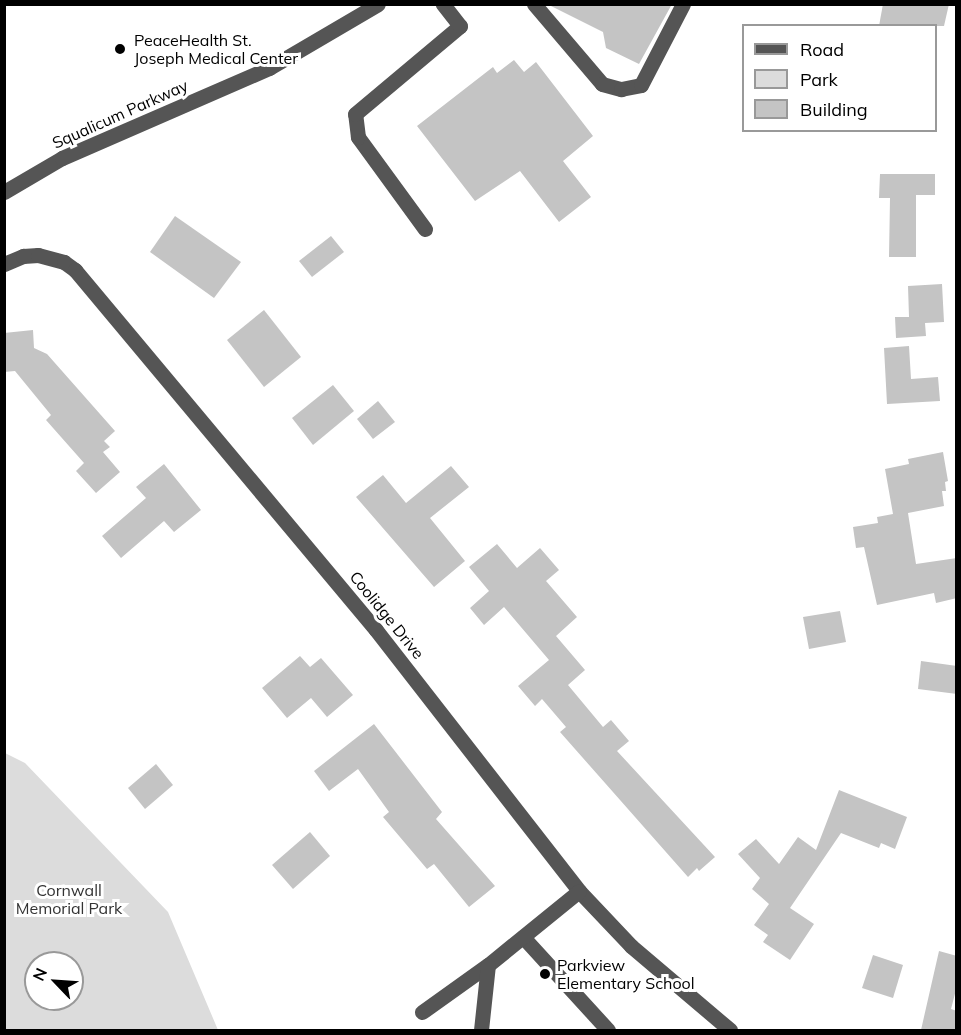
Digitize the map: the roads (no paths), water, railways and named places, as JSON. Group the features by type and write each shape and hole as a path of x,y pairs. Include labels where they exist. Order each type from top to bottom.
{"street":[{"name":"Squalicum Parkway","path":"4,192 62,158 269,68 378,4"},
{"path":"425,229 358,137 355,114 460,26 443,4"},
{"path":"534,4 602,84 621,89 641,85 683,4"},
{"name":"Coolidge Drive","path":"4,264 23,256 38,255 64,262 75,270 369,621 579,891 631,946 720,1028"},
{"path":"422,1012 488,965 579,891"},
{"path":"523,937 608,1030"},
{"path":"481,1030 488,965"}],"place":[{"name":"PeaceHealth St. Joseph Medical Center","path":"120,49"},
{"name":"Parkview Elementary School","path":"545,974"}],"park label":[{"name":"Cornwall Memorial Park","path":"69,899"}]}
